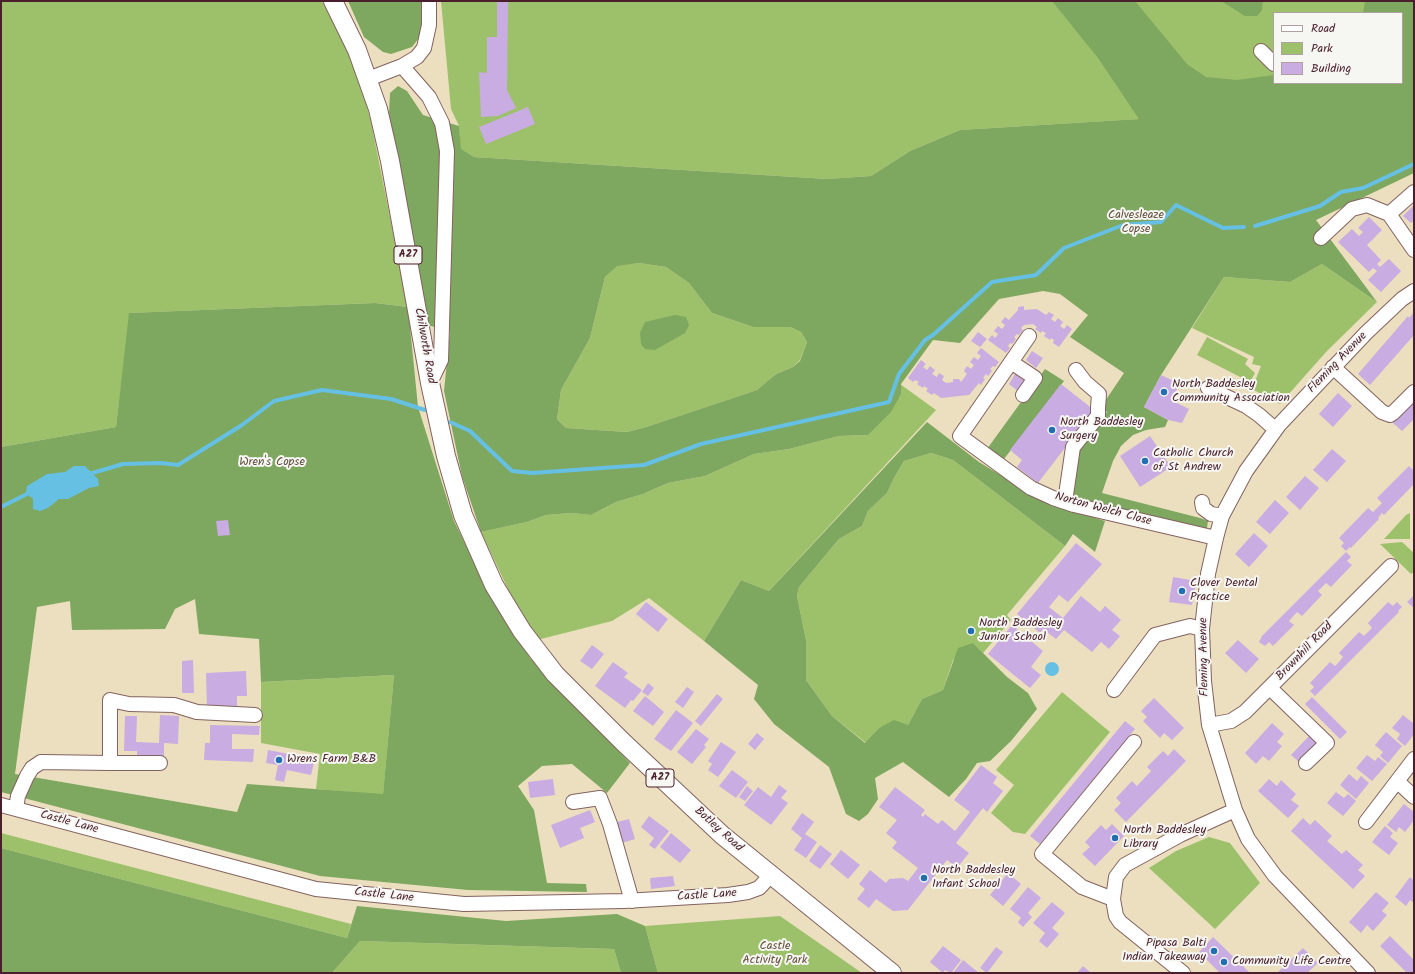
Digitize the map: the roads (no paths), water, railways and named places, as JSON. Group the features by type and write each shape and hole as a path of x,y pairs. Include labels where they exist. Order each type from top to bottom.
{"main road":[{"name":"Chilworth Road","path":"333,1 357,50 378,109 390,161 430,383 455,488 474,543 484,565 522,631 555,674"},
{"name":"Botley Road","path":"555,674 705,820 892,973"}],"street":[{"path":"368,79 402,66 417,57 424,48 430,25 429,1"},
{"path":"1261,51 1273,63"},
{"path":"402,66 429,97 442,123 447,151 441,360 430,383"},
{"path":"1389,214 1414,192"},
{"path":"1321,238 1352,209 1367,205 1389,214 1414,250"},
{"name":"Fleming Avenue","path":"1368,973 1275,876 1248,839 1235,810 1209,725 1204,681 1202,629 1208,574 1222,516 1246,471 1275,430 1332,367 1402,299 1414,290"},
{"name":"Norton Welch Close","path":"1029,336 960,436 1031,488 1065,502 1216,538"},
{"path":"1012,362 1035,378 1023,395"},
{"path":"1332,367 1382,412 1390,414 1393,413 1414,392"},
{"path":"1065,502 1072,447 1098,416 1099,394 1085,382 1076,370"},
{"path":"1208,388 1246,406 1259,415 1275,430"},
{"path":"1202,502 1203,508 1211,514 1222,516"},
{"name":"Brownhill Road","path":"1209,725 1231,721 1245,712 1391,566"},
{"path":"1114,690 1155,635 1190,626 1202,629"},
{"path":"1270,688 1327,743 1306,763"},
{"path":"110,763 110,700 129,704 174,705 197,712 255,716"},
{"path":"1113,899 1082,887 1042,854 1134,742"},
{"path":"1366,822 1398,782 1414,759"},
{"path":"16,809 18,796 27,776 32,768 41,762 160,763"},
{"path":"1398,782 1414,796"},
{"path":"573,802 600,798 610,824 632,901"},
{"name":"Castle Lane","path":"1,806 316,889 464,904 632,901 748,892 759,888 771,875"},
{"path":"1176,971 1120,922 1116,916 1113,899 1116,877 1125,865 1180,835 1235,810"}],"water":[{"path":"74,466 85,466 98,479 99,486 89,488 68,499 59,499 48,508 40,511 33,509 33,499 26,493 27,486 47,474 65,472"},
{"path":"1049,662 1055,662 1059,666 1059,672 1055,676 1049,676 1045,672 1045,666"}],"waterway":[{"path":"1255,226 1320,206 1341,192 1363,188 1414,164"},
{"path":"450,422 470,431 512,471 532,473 644,465 701,444 889,402 899,374 925,340 933,335 992,282 1036,275 1064,248 1123,225 1161,222 1176,205 1223,228 1244,227"},
{"path":"89,474 123,464 161,463 178,465 242,425 274,401 322,390 391,399 425,410"},
{"path":"1,507 31,492"}],"place":[{"name":"North Baddesley Community Association","path":"1164,392"},
{"name":"North Baddesley Surgery","path":"1052,430"},
{"name":"Catholic Church of St Andrew","path":"1145,461"},
{"name":"Clover Dental Practice","path":"1182,591"},
{"name":"North Baddesley Junior School","path":"971,631"},
{"name":"Wrens Farm B&B","path":"279,760"},
{"name":"North Baddesley Library","path":"1115,838"},
{"name":"North Baddesley Infant School","path":"924,878"},
{"name":"Pipasa Balti Indian Takeaway","path":"1214,951"},
{"name":"Community Life Centre","path":"1224,962"}],"park label":[{"name":"Calvesleaze Copse","path":"1136,223"},
{"name":"Wren's Copse","path":"272,463"},
{"name":"Castle Activity Park","path":"775,954"}]}
